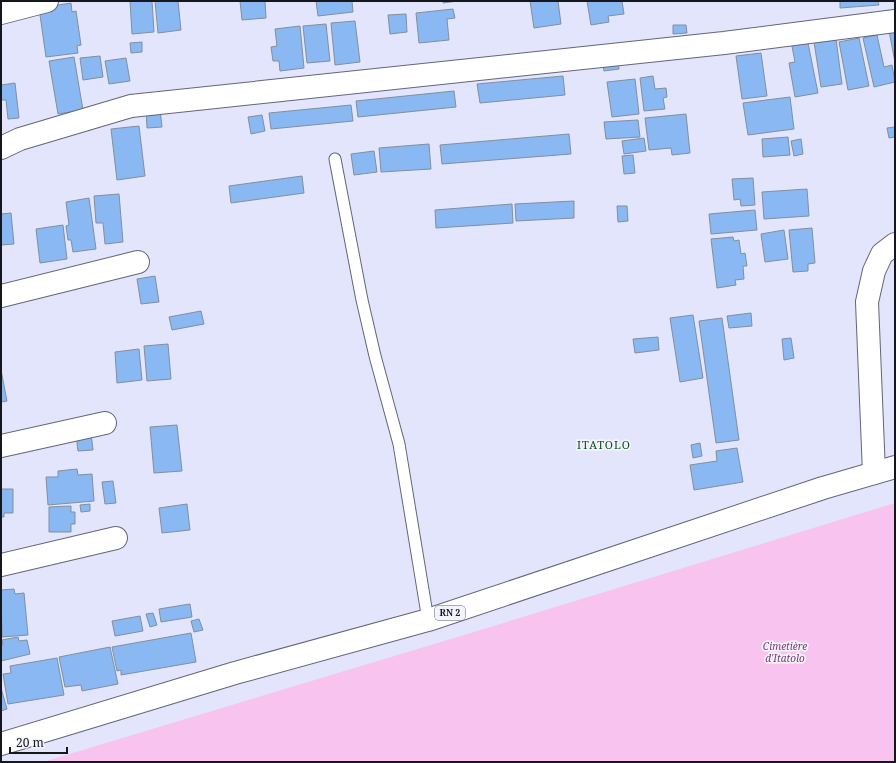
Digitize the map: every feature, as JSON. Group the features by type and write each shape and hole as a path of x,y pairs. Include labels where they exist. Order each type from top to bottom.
{"main road":[{"path":"1,13 47,1"},
{"path":"1,148 20,139 131,106 724,42 895,21"},
{"path":"874,473 867,302 874,271 882,254 895,244"},
{"path":"1,296 138,262"},
{"path":"1,446 105,423"},
{"name":"RN 2","path":"1,744 235,673 428,620 823,488 895,467"},
{"path":"1,565 116,538"}],"lane":[{"path":"335,160 362,300 375,356 399,444 428,620"}],"green space":[{"name":"Cimetière d'Itatolo","path":"895,503 895,762 43,762 474,632"}],"building":[{"path":"130,1 152,1 154,32 132,34"},
{"path":"155,1 178,1 181,30 158,33"},
{"path":"240,1 265,1 266,18 242,20"},
{"path":"316,1 352,1 353,12 318,16"},
{"path":"443,1 458,1 443,3"},
{"path":"530,1 558,1 561,24 534,28"},
{"path":"587,1 622,1 624,14 608,16 609,22 591,25"},
{"path":"840,1 878,1 879,5 840,8"},
{"path":"71,3 72,12 76,11 81,45 77,46 78,53 46,57 39,8"},
{"path":"453,9 455,18 447,19 449,40 419,43 416,13"},
{"path":"406,14 407,32 390,34 388,15"},
{"path":"355,21 360,62 335,65 331,23"},
{"path":"326,24 330,61 307,63 303,26"},
{"path":"673,25 686,25 687,33 673,34"},
{"path":"300,26 304,68 280,71 279,61 273,61 271,47 277,46 275,29"},
{"path":"895,30 895,62 889,31"},
{"path":"877,35 884,67 892,65 895,82 874,87 863,38"},
{"path":"807,38 818,93 795,97 789,63 795,62 791,41"},
{"path":"859,38 869,86 848,90 839,42"},
{"path":"836,39 842,84 821,87 814,42"},
{"path":"142,42 142,52 131,53 130,43"},
{"path":"761,53 767,96 742,99 736,56"},
{"path":"100,56 103,77 83,80 80,58"},
{"path":"74,57 83,110 58,114 49,61"},
{"path":"126,58 130,81 109,84 105,61"},
{"path":"618,60 619,69 604,71 602,61"},
{"path":"563,76 565,95 480,103 477,84"},
{"path":"653,76 655,89 666,88 667,97 663,98 665,109 644,111 640,78"},
{"path":"635,79 639,114 612,117 607,82"},
{"path":"15,83 19,118 8,119 6,100 1,100 1,85"},
{"path":"454,91 456,107 358,117 356,101"},
{"path":"790,97 794,129 748,135 743,103"},
{"path":"351,105 353,121 271,129 269,113"},
{"path":"160,109 162,127 147,128 146,110"},
{"path":"686,114 690,153 672,155 671,148 649,150 645,118"},
{"path":"262,115 265,131 251,134 248,117"},
{"path":"638,120 640,137 606,139 604,122"},
{"path":"139,126 145,176 117,180 111,129"},
{"path":"895,127 895,137 889,138 887,128"},
{"path":"569,134 571,154 442,164 440,145"},
{"path":"788,137 790,155 763,157 762,139"},
{"path":"644,138 646,151 624,154 622,141"},
{"path":"801,139 803,154 794,156 791,141"},
{"path":"429,144 431,169 381,172 379,148"},
{"path":"374,151 377,172 354,175 351,154"},
{"path":"633,155 635,173 624,174 622,156"},
{"path":"302,176 304,193 231,203 229,186"},
{"path":"753,178 755,205 741,206 740,199 734,200 732,179"},
{"path":"807,189 809,216 764,219 762,192"},
{"path":"119,194 123,242 105,244 103,223 96,223 94,196"},
{"path":"89,198 96,249 73,252 71,240 68,240 66,226 69,225 66,202"},
{"path":"574,201 574,218 516,221 515,204"},
{"path":"512,204 513,223 436,228 435,210"},
{"path":"617,206 627,206 628,221 618,222"},
{"path":"755,210 757,230 711,234 709,214"},
{"path":"11,213 14,244 1,245 1,214"},
{"path":"63,225 67,259 40,263 36,229"},
{"path":"812,228 815,263 808,264 808,271 793,272 789,230"},
{"path":"784,230 788,259 765,262 761,234"},
{"path":"733,237 734,241 739,240 741,254 745,253 747,266 743,266 744,279 735,280 736,285 717,288 711,239"},
{"path":"155,276 159,302 141,304 137,279"},
{"path":"201,311 204,324 172,330 169,317"},
{"path":"751,313 752,326 729,328 727,316"},
{"path":"693,315 703,378 680,382 670,318"},
{"path":"722,318 739,440 716,443 699,321"},
{"path":"658,337 659,350 635,353 633,339"},
{"path":"791,338 794,358 784,360 782,339"},
{"path":"168,344 171,379 147,381 144,346"},
{"path":"139,349 142,380 117,383 115,352"},
{"path":"1,370 7,401 1,402"},
{"path":"177,425 182,471 154,473 150,427"},
{"path":"91,433 93,450 78,451 76,435"},
{"path":"700,443 702,456 693,458 691,445"},
{"path":"737,448 743,482 694,490 690,465 717,461 716,451"},
{"path":"77,469 78,475 92,474 94,501 48,505 46,477 58,477 58,471"},
{"path":"113,481 116,503 105,504 102,482"},
{"path":"1,489 13,489 13,513 4,513 4,517 1,517"},
{"path":"90,504 90,511 81,512 80,505"},
{"path":"187,504 190,530 162,533 159,508"},
{"path":"71,506 71,512 75,512 75,524 71,524 71,532 49,532 49,507"},
{"path":"14,589 15,594 24,593 28,635 2,637 1,590"},
{"path":"190,604 192,617 161,622 159,609"},
{"path":"153,613 157,625 150,627 146,614"},
{"path":"140,616 143,631 115,636 112,621"},
{"path":"199,619 203,630 194,632 191,621"},
{"path":"191,633 196,662 121,675 121,670 117,671 112,647"},
{"path":"18,637 19,641 27,640 30,654 1,661 1,645 3,645 2,640"},
{"path":"110,647 118,684 82,691 81,685 65,687 59,657"},
{"path":"57,658 64,695 8,704 3,674 11,673 10,666"},
{"path":"1,688 7,709 1,711"}],"district":[{"name":"ITATOLO","path":"604,445"}]}
